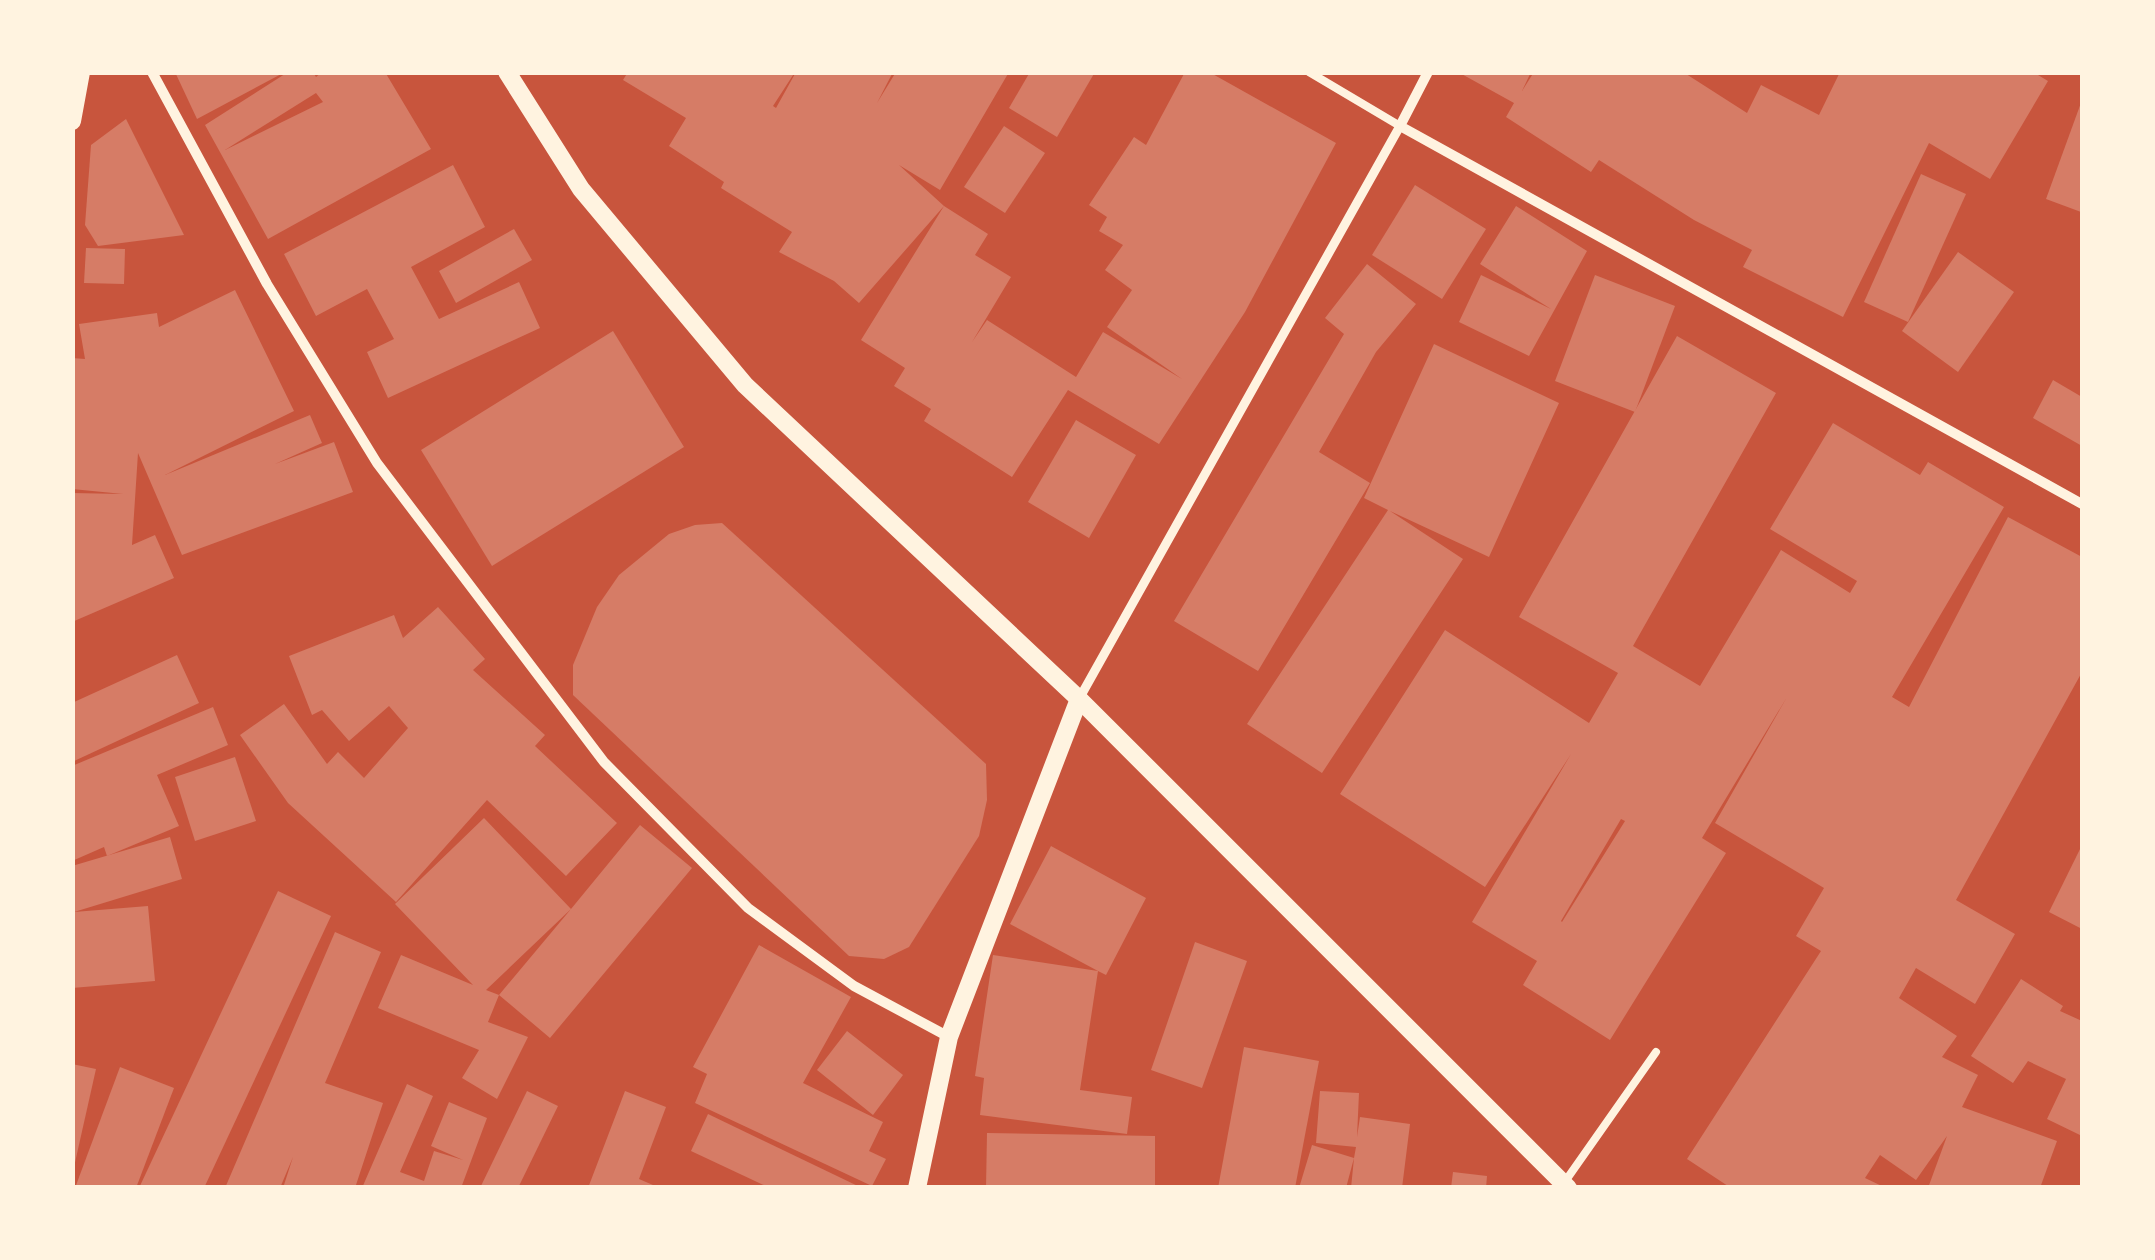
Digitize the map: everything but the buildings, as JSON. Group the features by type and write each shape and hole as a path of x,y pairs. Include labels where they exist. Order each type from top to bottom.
{"street":[{"path":"72,121 81,72"},
{"path":"152,72 267,284 377,463 604,762 748,908 854,986 949,1036"},
{"path":"506,72 581,189 745,384 1079,699 1566,1185"},
{"path":"917,1188 949,1036 1079,699 1428,72"},
{"path":"1400,126 2082,504"}],"lane":[{"path":"1309,72 1400,126"},
{"path":"1566,1185 1656,1052"}]}
